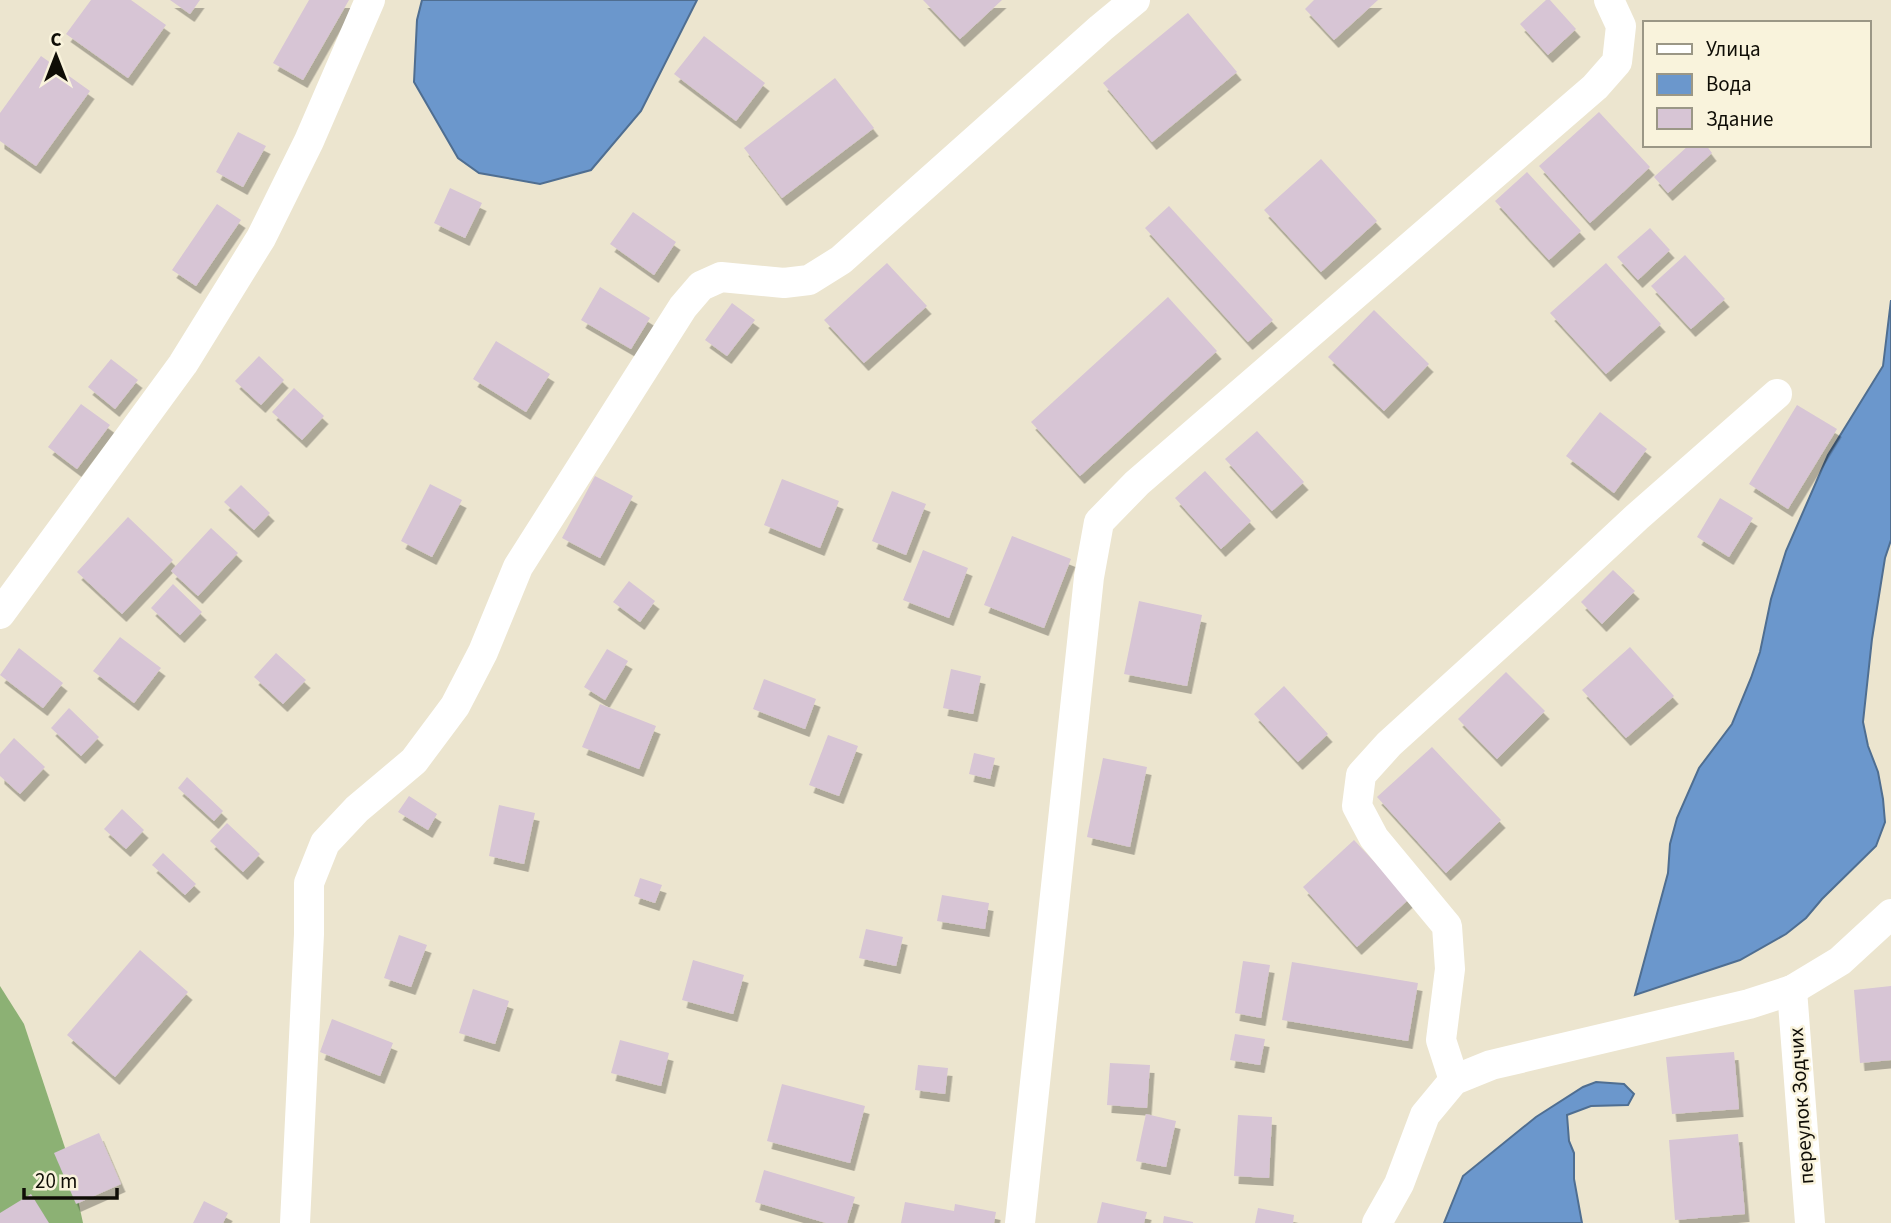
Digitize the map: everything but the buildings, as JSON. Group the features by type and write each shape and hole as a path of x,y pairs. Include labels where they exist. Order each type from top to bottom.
{"street":[{"path":"0,614 183,364 261,238 309,141 370,0"},
{"path":"295,1223 309,883 325,843 357,809 414,761 455,706 482,652 518,568 683,307 701,286 721,277 783,283 809,280 841,260 1135,0"},
{"path":"1020,1223 1089,577 1099,522 1137,484 1595,86 1617,62 1621,26 1609,0"},
{"path":"1454,1080 1441,1040 1450,969 1447,926 1374,838 1357,806 1361,775 1389,744 1637,517 1777,394"},
{"path":"1377,1223 1399,1184 1426,1115 1454,1080 1491,1065 1749,1004 1792,990 1840,961 1891,914"},
{"name":"переулок Зодчих","path":"1792,990 1810,1223"}],"green space":[{"path":"0,986 24,1024 70,1163 83,1223 0,1223"}],"water":[{"path":"422,0 697,0 641,111 591,170 540,184 479,173 458,158 414,82 417,20"},
{"path":"1891,300 1891,540 1885,558 1872,639 1863,722 1868,746 1878,772 1885,822 1876,846 1806,918 1786,934 1740,960 1635,995 1668,873 1670,844 1677,818 1699,768 1732,724 1760,652 1771,599 1786,551 1828,455 1883,366"},
{"path":"1596,1082 1624,1084 1634,1094 1628,1105 1591,1106 1567,1115 1582,1223 1444,1223 1463,1176 1536,1117 1583,1087"}]}
